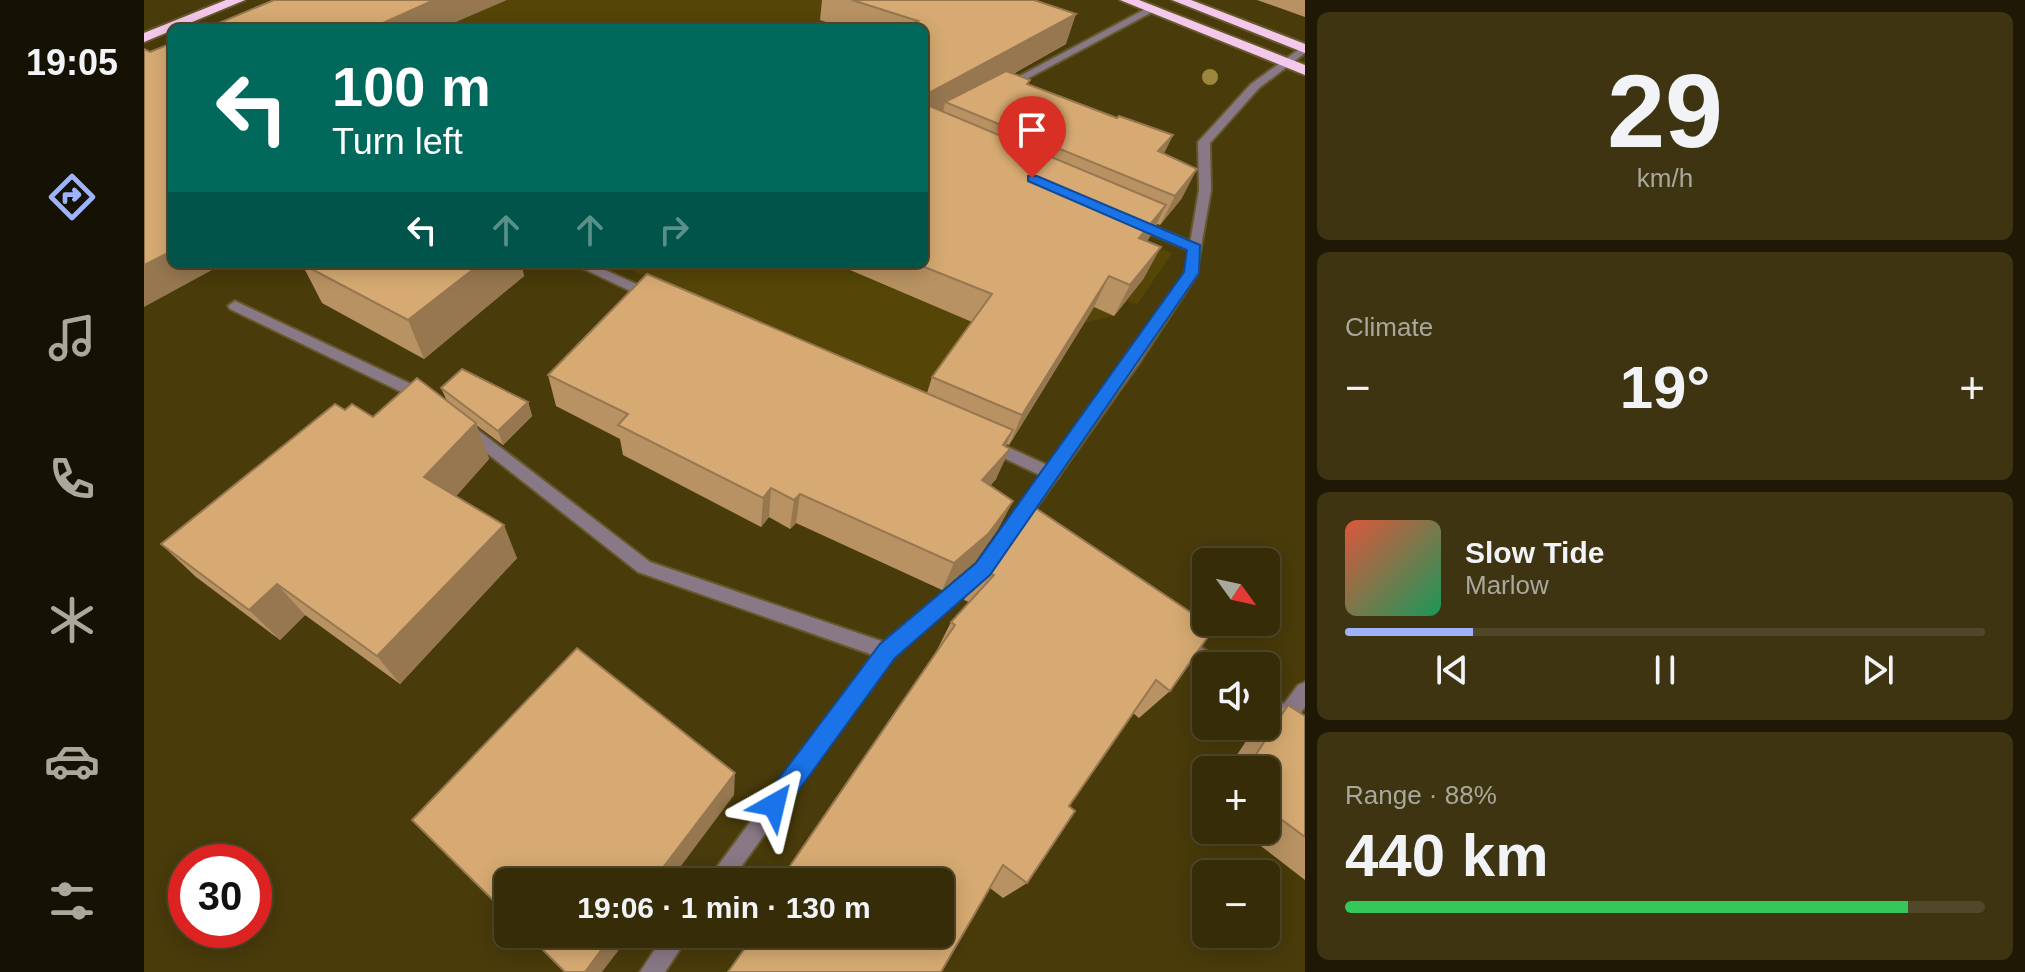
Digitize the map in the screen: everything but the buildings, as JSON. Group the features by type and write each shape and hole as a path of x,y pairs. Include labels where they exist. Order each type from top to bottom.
{"highway":[{"path":"179,24 238,0"},
{"path":"1127,0 1305,70"},
{"path":"1179,0 1305,48"},
{"path":"144,38 168,28"}],"street":[{"path":"992,94 1151,9"},
{"path":"1071,37 1086,42"},
{"path":"727,868 887,651 983,569 1021,529 1052,474 1191,273 1205,190 1204,142 1255,86 1305,48"},
{"path":"1124,217 1195,248"},
{"path":"589,268 669,303"},
{"path":"235,306 424,396 644,567 887,651"},
{"path":"975,438 1052,474"},
{"path":"1164,631 1194,652"},
{"path":"1286,717 1305,691"},
{"path":"1280,713 1305,730"},
{"path":"651,972 669,948"}],"shaded area":[{"path":"314,0 937,0 1066,44 928,122 928,24 257,24"},
{"path":"928,142 1172,253 1137,305 1127,301 1114,316 1084,323 1010,439 627,268 928,268"}],"route":[{"path":"774,805 887,651 983,569 1134,359 1191,273 1195,248 1032,178"}]}
